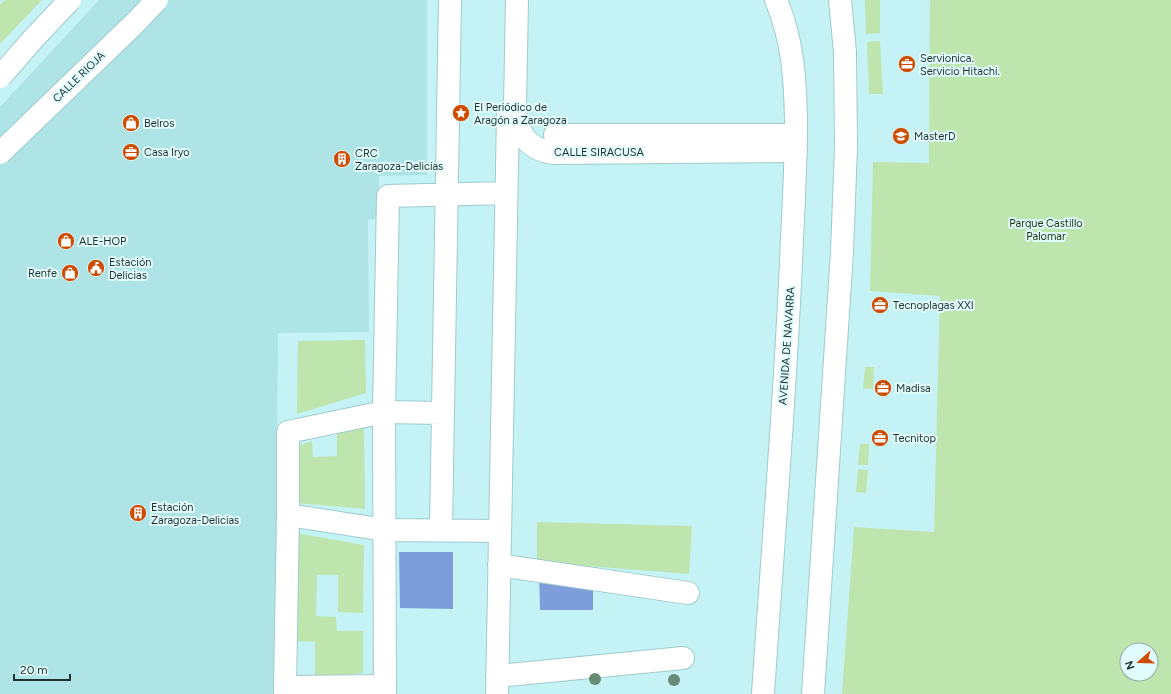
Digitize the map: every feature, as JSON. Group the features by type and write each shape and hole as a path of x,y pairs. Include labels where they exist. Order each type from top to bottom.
{"street":[{"path":"0,77 70,0"},
{"name":"CALLE RIOJA","path":"0,153 157,0"},
{"path":"441,529 450,0"},
{"name":"CALLE SIRACUSA","path":"517,0 516,119 519,130 526,140 542,152 553,153 796,143"},
{"name":"AVENIDA DE NAVARRA","path":"763,694 789,313 796,143 794,70 789,40 776,0"},
{"path":"813,694 843,245 846,147 845,52 840,0"},
{"path":"508,114 497,685 683,658"},
{"path":"555,135 796,143"},
{"path":"443,413 384,412 288,432 286,690 385,690 384,412 388,196 506,193"},
{"path":"288,515 385,530 441,529 499,531"},
{"path":"499,565 688,593"}],"shaded area":[{"name":"Estación Zaragoza-Delicias","path":"99,0 427,0 427,175 379,176 378,219 368,220 369,332 278,333 275,694 0,694 0,107"}],"green space":[{"path":"6,0 42,0 0,44 0,4"},
{"path":"865,0 880,0 880,33 866,34"},
{"name":"Parque Castillo Palomar","path":"930,0 1171,0 1171,694 842,694 854,527 934,532 940,296 870,291 873,162 929,163"},
{"path":"880,41 883,94 869,94 867,42"},
{"path":"365,340 366,393 297,414 298,341"},
{"path":"865,367 874,367 873,389 863,388"},
{"path":"364,425 365,509 296,503 297,446 312,441 313,457 337,456 337,434"},
{"path":"860,444 869,444 868,465 858,465"},
{"path":"858,469 868,470 866,493 856,492"},
{"path":"537,522 692,526 689,574 537,562"},
{"path":"296,533 364,545 363,613 338,612 338,575 317,575 316,616 336,617 337,631 363,631 363,673 315,678 315,642 295,641"}],"water":[{"path":"399,552 453,552 453,609 400,608"},
{"path":"539,572 593,582 593,610 540,610"}],"place":[{"name":"Servionica. Servicio Hitachi.","path":"907,64"},
{"name":"El Periódico de Aragón a Zaragoza","path":"461,113"},
{"name":"Belros","path":"131,123"},
{"name":"MasterD","path":"901,136"},
{"name":"Casa Iryo","path":"131,152"},
{"name":"CRC Zaragoza-Delicias","path":"342,159"},
{"name":"ALE-HOP","path":"66,241"},
{"name":"Estación Delicias","path":"96,268"},
{"name":"Renfe","path":"70,273"},
{"name":"Tecnoplagas XXI","path":"880,305"},
{"name":"Madisa","path":"883,388"},
{"name":"Tecnitop","path":"880,438"},
{"name":"Estación Zaragoza-Delicias","path":"138,513"}]}
